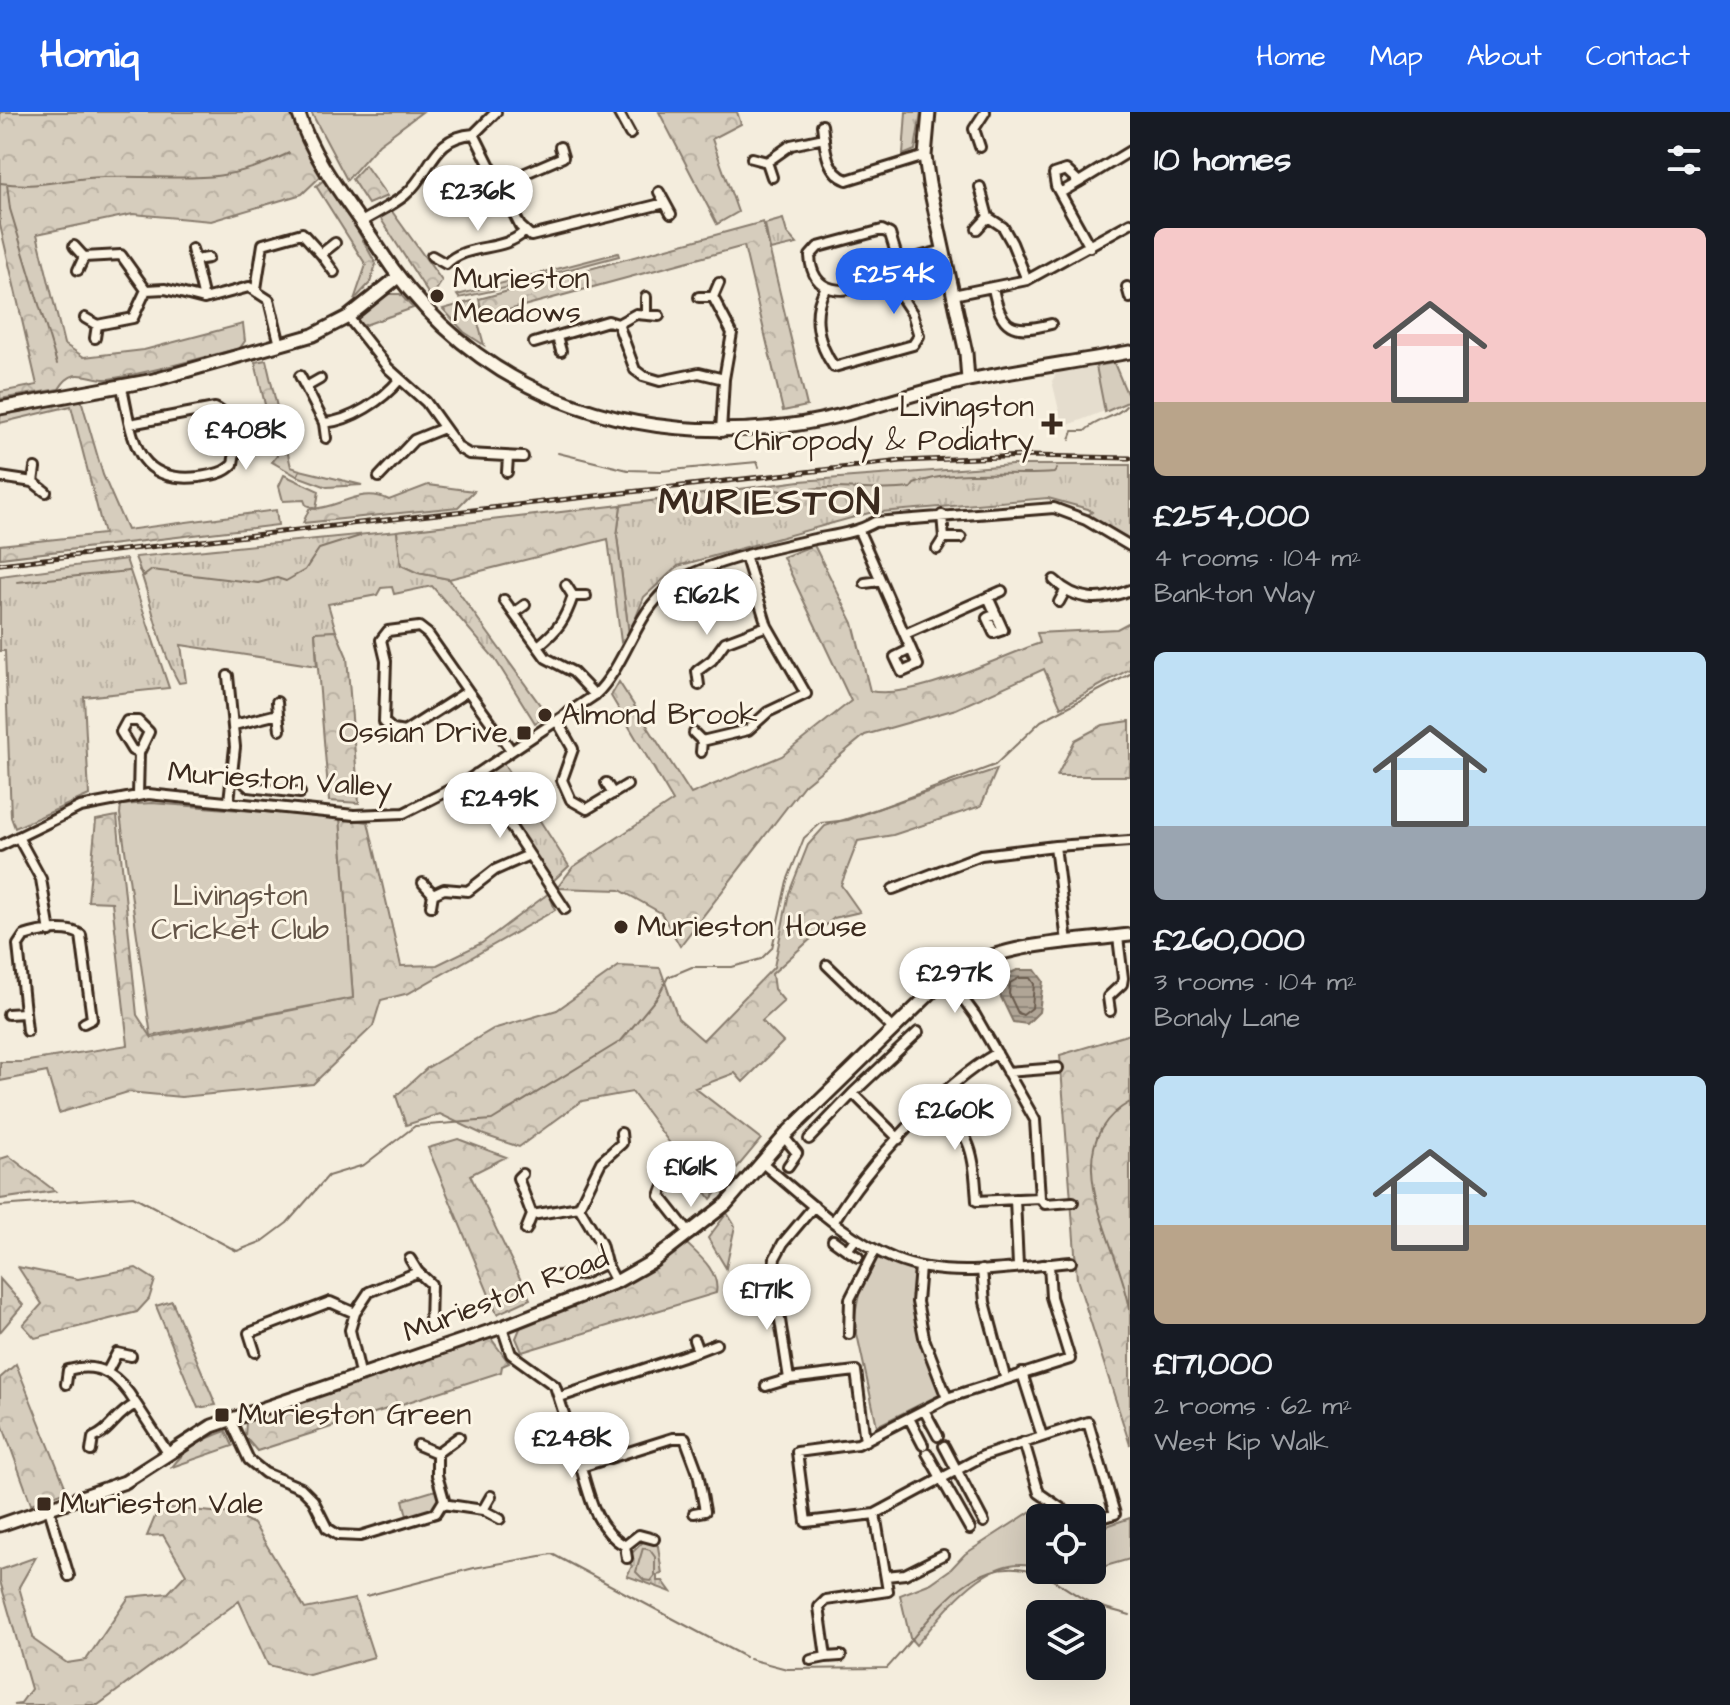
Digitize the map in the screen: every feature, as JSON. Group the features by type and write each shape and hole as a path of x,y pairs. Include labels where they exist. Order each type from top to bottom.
{"street":[{"path":"298,112 320,163 395,274 468,348 547,396 623,421 721,432 794,425 973,380 1130,352"},
{"path":"361,222 407,193 450,138 474,134 496,112"},
{"path":"618,112 630,134"},
{"path":"929,112 925,156 973,380"},
{"path":"963,131 974,129 985,112"},
{"path":"614,128 624,123"},
{"path":"822,125 834,172 847,180 925,156"},
{"path":"974,129 980,147"},
{"path":"474,134 524,232 538,236 665,203"},
{"path":"767,162 791,145 824,138"},
{"path":"500,184 566,161 560,147"},
{"path":"1060,193 1130,151"},
{"path":"752,158 767,162"},
{"path":"767,162 772,177"},
{"path":"1079,182 1066,170 1058,171 1054,178 1090,247"},
{"path":"980,187 988,217 1003,227 1027,280"},
{"path":"659,192 671,214"},
{"path":"977,229 988,217"},
{"path":"953,295 1027,280 1130,223"},
{"path":"825,289 810,265 810,256 818,247 882,230 890,234 899,263"},
{"path":"446,264 455,254 512,244 524,232"},
{"path":"256,289 263,244 302,233 334,272"},
{"path":"321,254 335,243"},
{"path":"74,246 84,257"},
{"path":"192,249 204,299"},
{"path":"825,289 855,288 886,274 899,263 944,250"},
{"path":"84,257 121,255 146,290"},
{"path":"432,256 446,264 449,275"},
{"path":"78,270 84,257"},
{"path":"195,260 208,258"},
{"path":"0,408 122,386 313,335 348,317 395,274"},
{"path":"825,289 818,304 817,328 834,367 855,364 913,345 919,336 912,313 886,274"},
{"path":"713,297 719,283"},
{"path":"146,290 165,289 204,299 249,287 256,289 269,300 280,345"},
{"path":"1127,287 1130,298"},
{"path":"993,288 1001,314 1011,326 1020,330 1051,324"},
{"path":"85,318 97,325 133,318 146,290"},
{"path":"646,297 646,313"},
{"path":"699,297 713,297"},
{"path":"713,297 732,333 733,347 720,403 721,432"},
{"path":"618,324 626,318 646,313 659,316"},
{"path":"348,317 400,379 426,402 459,448 469,454 523,457"},
{"path":"534,343 608,321 618,324"},
{"path":"618,324 635,370 643,376 660,381 699,373 724,379"},
{"path":"95,338 97,325"},
{"path":"1005,335 1011,326"},
{"path":"557,337 561,351"},
{"path":"300,376 324,423 326,438"},
{"path":"306,387 320,379"},
{"path":"324,423 341,420 382,399 400,379"},
{"path":"122,386 130,424 136,449 161,475 197,477 218,474 233,464 235,455 228,420 223,411 215,408 130,424"},
{"path":"379,477 414,440 444,428"},
{"path":"507,472 508,457"},
{"path":"379,458 388,465"},
{"path":"33,482 35,468"},
{"path":"0,477 33,482 46,492"},
{"name":"Murieston Valley","path":"0,846 80,807 138,795 385,816 415,809 476,774 595,695 616,672 648,611 669,587 689,575 859,531 875,522 1054,508 1086,520 1130,546"},
{"path":"937,549 944,538 942,515"},
{"path":"859,531 911,649"},
{"path":"944,538 961,538"},
{"path":"746,558 767,626 806,694"},
{"path":"1054,580 1065,591 1099,600 1130,590"},
{"path":"865,583 880,581"},
{"path":"566,585 573,596"},
{"path":"905,634 1002,591"},
{"path":"1059,602 1065,591"},
{"path":"538,646 562,627 573,596"},
{"path":"573,596 586,596"},
{"path":"988,597 996,614"},
{"path":"504,600 556,665 573,672 595,695"},
{"path":"514,613 525,605"},
{"path":"697,671 712,660 725,642 767,626"},
{"path":"468,691 404,732 393,730 384,722 386,661 381,640 388,631 419,627 428,634 511,750"},
{"path":"689,664 697,671 699,685"},
{"path":"228,676 234,725 229,801"},
{"path":"702,741 748,730 768,712 816,689"},
{"path":"277,702 280,730"},
{"path":"234,725 278,714"},
{"path":"557,721 573,749 562,780 571,800 587,809 627,785"},
{"path":"694,733 702,741"},
{"path":"701,752 702,741"},
{"path":"138,795 139,753"},
{"path":"476,774 565,909"},
{"path":"231,779 242,781 249,787 300,793"},
{"path":"606,783 613,794"},
{"path":"18,837 41,879 50,932"},
{"path":"900,890 981,855 1130,841"},
{"path":"1055,846 1067,942"},
{"path":"433,894 444,889 468,891 495,870 529,855"},
{"path":"423,883 433,894"},
{"path":"431,906 433,894"},
{"path":"27,1031 18,945 24,936 50,932 71,930 81,935 92,1019 84,1023"},
{"path":"1110,1011 1108,997 1122,984 1126,959 1124,936"},
{"name":"Murieston Road","path":"1,1522 125,1482 200,1433 230,1419 502,1327 616,1282 691,1235 726,1204 784,1137 947,977 972,961 997,952 1124,936"},
{"path":"829,970 893,1029"},
{"path":"947,977 997,1053 1035,1120 1040,1198 1045,1204 1073,1202"},
{"path":"8,1014 24,1013"},
{"path":"809,1139 918,1032"},
{"path":"834,1221 873,1164 975,1065 997,1053"},
{"path":"1007,1072 1058,1068"},
{"path":"853,1093 899,1139"},
{"path":"937,1102 966,1134 973,1153 977,1201 1040,1198"},
{"path":"579,1207 601,1162 625,1144 621,1133"},
{"path":"784,1137 797,1153 788,1166"},
{"path":"594,1153 601,1162"},
{"path":"761,1162 856,1238 875,1250 920,1267 982,1270 1071,1262"},
{"path":"518,1177 532,1215 526,1230"},
{"path":"658,1193 691,1235"},
{"path":"1015,1199 1018,1266"},
{"path":"789,1379 774,1266 783,1243 814,1206"},
{"path":"532,1215 579,1207"},
{"path":"579,1207 601,1244 616,1282"},
{"path":"847,1250 856,1238"},
{"path":"833,1240 858,1257"},
{"path":"849,1334 850,1299 875,1250"},
{"path":"410,1259 431,1284 434,1321"},
{"path":"551,1277 562,1282 606,1263"},
{"path":"1049,1264 1051,1297 1070,1359 1005,1377 947,1398 865,1441 797,1452 806,1522 875,1514 983,1456 1088,1422 1115,1514 1106,1517"},
{"path":"920,1267 917,1302 924,1339 947,1398"},
{"path":"982,1270 985,1302 1005,1377"},
{"path":"360,1373 350,1330 355,1313 369,1292 418,1272"},
{"path":"249,1333 330,1302 355,1313"},
{"path":"245,1324 255,1352"},
{"path":"502,1327 511,1354 550,1380 560,1397 599,1523 611,1538 625,1546"},
{"path":"694,1340 698,1351"},
{"path":"560,1397 716,1344"},
{"path":"107,1372 117,1353 131,1356"},
{"path":"60,1363 68,1370"},
{"path":"68,1370 91,1366 107,1372 126,1386 168,1453"},
{"path":"66,1384 68,1370"},
{"path":"766,1386 789,1379 856,1371 865,1441"},
{"path":"1022,1373 1042,1436"},
{"path":"93,1438 104,1434 120,1413 136,1404"},
{"path":"924,1410 938,1436"},
{"path":"909,1418 970,1529"},
{"path":"230,1419 249,1460 265,1473 301,1488 313,1500 327,1528 338,1535 360,1536 430,1518 442,1504 437,1453"},
{"path":"84,1430 93,1438"},
{"path":"581,1467 681,1436 688,1443 705,1511"},
{"path":"437,1453 459,1437"},
{"path":"91,1451 93,1438"},
{"path":"1024,1442 1039,1493 1055,1504"},
{"path":"418,1445 437,1453"},
{"path":"944,1446 984,1522"},
{"path":"483,1510 491,1496"},
{"path":"442,1504 483,1510 500,1519"},
{"path":"694,1513 717,1508"},
{"path":"49,1509 69,1576"},
{"path":"826,1657 819,1607 822,1602 888,1591 875,1514"},
{"path":"625,1546 639,1535 654,1539"},
{"path":"625,1546 627,1558"},
{"path":"886,1576 905,1574 943,1555"},
{"path":"811,1660 841,1656"}],"shaded area":[{"path":"1114,363 1130,401 1063,427 1052,381 1057,372"}],"green space":[{"path":"0,112 290,112 321,176 302,194 211,221 133,214 37,234 64,344 84,357 144,350 243,324 245,341 240,348 109,379 77,375 65,381 59,389 0,399 0,392 37,385 0,225"},
{"path":"311,112 422,112 379,144 347,180"},
{"path":"659,112 737,112 741,124 712,139 738,212 717,224"},
{"path":"906,112 921,112 915,150 903,155"},
{"path":"365,165 387,196 368,204 352,179"},
{"path":"324,180 376,264 370,283 354,300 366,265 316,186"},
{"path":"391,210 442,281 431,298 379,216"},
{"path":"783,219 787,233 797,244 770,250 765,224"},
{"path":"763,222 807,406 783,411 744,246 483,317 479,299"},
{"path":"618,253 619,256 540,277 538,281 459,298 457,295"},
{"path":"388,294 400,294 413,308 362,326 357,319 363,311"},
{"path":"472,301 484,345 464,332 443,309"},
{"path":"266,360 291,467 300,470 297,476 272,462 277,456 255,362"},
{"path":"1114,363 1130,401 1105,412 1096,366"},
{"path":"80,396 103,475 127,530 276,510 278,525 0,558 0,545 104,534 71,406 0,423 0,413"},
{"path":"1012,465 1130,465 1130,539 1088,515 1092,512 1088,509 1048,498 869,513 678,566 644,597 629,635 617,536 621,505 800,481"},
{"path":"300,470 362,485 327,487 297,476"},
{"path":"284,475 319,491 316,509 306,505 304,500 283,501 279,486"},
{"path":"428,485 474,491 458,507 303,523 309,509 369,495 389,500"},
{"path":"621,505 617,536 629,635 621,642 608,539 449,579 418,573 401,565 397,531"},
{"path":"397,531 401,565 419,573 449,579 548,716 535,723 495,659 432,586 394,594 392,587 381,588 377,595 328,604 336,631 315,633 317,666 181,645 186,682 179,683 165,653 135,557"},
{"path":"814,545 853,623 870,691 908,689 955,676 1040,643 1037,633 1117,629 1130,622 1130,669 1061,707 1044,669 956,709 865,735 804,785 680,946 661,913 620,890 557,888 573,867 673,801 611,696 619,682 691,794 782,756 851,701 783,557"},
{"path":"126,559 169,688 84,697 89,795 15,828 11,817 5,651 0,651 0,576"},
{"path":"336,631 347,657 359,803 329,801 315,632"},
{"path":"1130,721 1130,776 1057,776 1075,740 1103,725"},
{"path":"503,763 569,866 552,882 485,776"},
{"path":"997,769 981,806 893,835 858,841 841,885 860,912 834,918 772,974 774,989 784,1001 762,1021 783,1042 743,1082 735,1073 695,1088 761,1139 711,1199 632,1092 582,1101 519,1147 484,1135 440,1114 406,1125 396,1096 427,1068 493,1029 557,1010 619,966 660,968 678,1018 703,1040 774,967 789,893 808,845 825,826"},
{"name":"Livingston Cricket Club","path":"152,803 340,818 353,998 151,1036 120,814 121,805"},
{"path":"117,816 137,1015 152,1038 353,998 340,818 368,822 401,966 437,965 482,943 549,893 555,910 409,993 381,1000 373,1026 313,1084 181,1097 128,1092 59,1113 47,1072 0,1081 0,1062 22,1062 128,1045 112,902 88,901 96,820"},
{"path":"1130,1034 1130,1445 1077,1279 1060,1055"},
{"path":"458,1139 506,1157 470,1175 530,1299 497,1314 428,1148"},
{"path":"9,1156 55,1191 0,1199 0,1159"},
{"path":"727,1213 735,1226 726,1268 708,1238"},
{"path":"687,1244 712,1272 716,1293 522,1352 516,1338 521,1326 628,1280"},
{"path":"876,1254 915,1268 914,1301 919,1332 941,1394 877,1426 854,1320 861,1284"},
{"path":"18,1267 78,1279 136,1268 155,1280 149,1299 137,1312 35,1338 23,1325 42,1304"},
{"path":"0,1279 23,1305 0,1332"},
{"path":"172,1301 216,1405 198,1408 156,1306"},
{"path":"490,1337 509,1363 502,1366 501,1372 257,1451 245,1437 246,1422"},
{"path":"16,1364 67,1491 31,1504 0,1418 0,1378"},
{"path":"226,1431 233,1446 172,1467 196,1445"},
{"path":"436,1490 438,1500 431,1510 407,1516 403,1500"},
{"path":"159,1507 234,1514 254,1524 305,1609 355,1599 374,1657 309,1675 268,1665 239,1601 98,1705 13,1705 20,1704 31,1689 0,1581 0,1570 36,1557 19,1587 34,1640 67,1663 86,1660 129,1597 168,1593 186,1574 163,1535 147,1536"},
{"path":"1026,1515 1026,1565 1004,1567 986,1574 955,1601 916,1645 910,1638 900,1595 931,1583 965,1554"},
{"path":"1130,1518 1130,1559 1106,1566 1106,1526"},
{"path":"640,1536 658,1546 662,1574 657,1575 657,1581 663,1581 671,1592 627,1576 632,1566 627,1560 631,1558 629,1549 633,1552 644,1541"},
{"path":"643,1548 650,1550 655,1557 655,1576 651,1581 644,1580 636,1572"}],"water":[{"path":"1017,970 1035,970 1043,981 1039,1012 1027,1024 1013,1022 1000,995 1002,977"}],"waterway":[{"path":"0,183 29,185 103,177 218,176 240,172 289,153"},
{"path":"7,184 10,209 57,364"},
{"path":"1070,440 1073,431 1085,431 1126,406"},
{"path":"558,453 628,470 661,471 757,462 759,467"},
{"path":"767,487 788,491 900,489 948,476 1054,473 1057,469"},
{"path":"139,570 144,576 152,570 258,583 277,578 286,581 305,570 319,549 360,536"},
{"path":"17,582 129,571"},
{"path":"0,1206 133,1196 237,1251 263,1241 287,1223 328,1176 364,1165 415,1126 492,1120 621,1041 658,996 668,977 692,967 732,967 761,959 772,948 787,881 804,838 821,823 848,820 995,765 1041,721 1130,674"},
{"path":"1130,1102 1106,1121 1095,1145 1092,1171 1096,1199 1130,1310"},
{"path":"366,1596 474,1568 552,1554 745,1657"},
{"path":"749,1659 787,1669 887,1668 954,1594 973,1579 993,1570 1016,1568 1041,1574 1089,1602 1130,1615"}],"railway":[{"path":"0,564 901,461 1029,456 1130,458"}],"place":[{"name":"Murieston Meadows","path":"437,296"},
{"name":"Livingston Chiropody & Podiatry","path":"1052,424"},
{"name":"Almond Brook","path":"545,715"},
{"name":"Ossian Drive","path":"524,733"},
{"name":"Murieston House","path":"621,927"},
{"name":"Murieston Green","path":"222,1415"},
{"name":"Murieston Vale","path":"44,1504"}],"district":[{"name":"MURIESTON","path":"770,503"}]}
